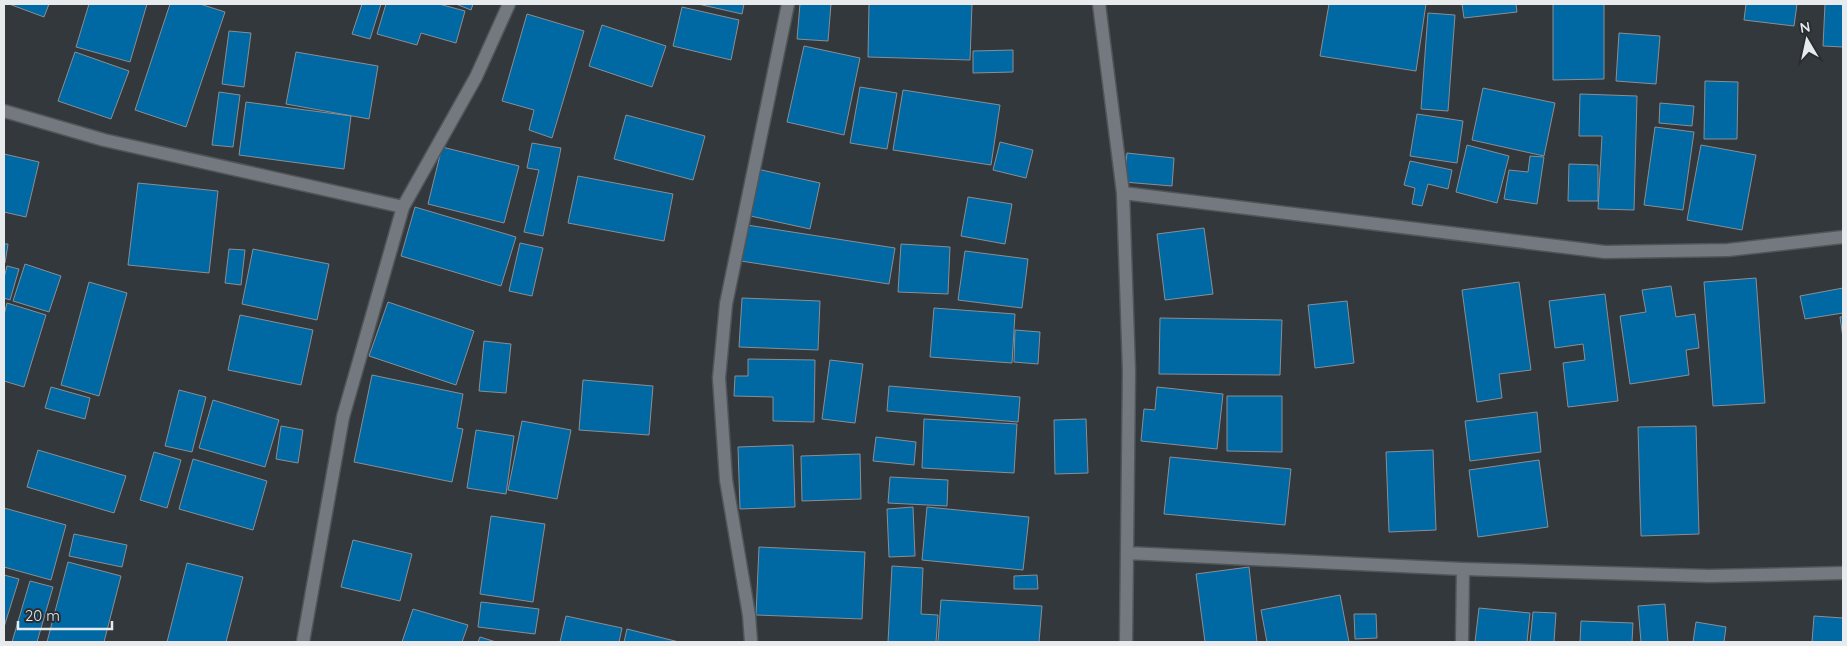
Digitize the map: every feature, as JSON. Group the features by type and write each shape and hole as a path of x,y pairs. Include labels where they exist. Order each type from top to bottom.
{"street":[{"path":"303,642 343,417 403,206 476,78 509,4"},
{"path":"751,642 749,615 726,480 719,378 726,304 788,4"},
{"path":"1099,4 1123,193 1129,371 1126,642"},
{"path":"4,111 104,140 403,206"},
{"path":"1123,193 1605,252 1728,250 1843,237"},
{"path":"1127,553 1463,569 1709,576 1843,573"},
{"path":"1462,642 1463,569"}],"building":[{"path":"9,4 49,4 44,17"},
{"path":"89,4 147,4 130,62 76,47"},
{"path":"170,4 200,4 225,12 186,127 135,110"},
{"path":"362,4 381,4 370,39 352,34"},
{"path":"386,4 439,4 465,11 456,43 421,33 417,45 377,34"},
{"path":"456,4 473,4 471,10"},
{"path":"698,4 744,4 742,14"},
{"path":"800,4 831,4 828,41 797,39"},
{"path":"869,4 972,4 970,60 868,57"},
{"path":"1329,4 1426,4 1416,71 1320,56"},
{"path":"1462,4 1516,4 1517,12 1464,18"},
{"path":"1553,4 1604,4 1604,79 1553,80"},
{"path":"1746,4 1797,4 1794,26 1744,20"},
{"path":"1825,4 1843,4 1843,47 1823,46"},
{"path":"682,7 739,20 731,60 673,46"},
{"path":"1428,13 1455,15 1448,111 1421,109"},
{"path":"527,14 584,31 552,138 529,130 534,110 502,101"},
{"path":"602,25 666,46 652,87 589,66"},
{"path":"229,31 251,33 244,87 222,84"},
{"path":"1619,33 1660,36 1656,84 1616,81"},
{"path":"804,46 860,58 844,135 787,122"},
{"path":"1013,50 1013,72 973,73 973,51"},
{"path":"75,52 129,71 111,119 58,101"},
{"path":"296,52 378,66 369,119 286,104"},
{"path":"1705,81 1738,82 1737,139 1704,139"},
{"path":"860,87 897,93 887,149 850,143"},
{"path":"1483,88 1555,103 1544,156 1472,140"},
{"path":"903,90 1000,105 991,165 893,150"},
{"path":"219,92 240,95 233,147 212,145"},
{"path":"1580,94 1637,96 1634,210 1598,209 1602,136 1579,136"},
{"path":"246,102 351,116 344,169 239,155"},
{"path":"1660,103 1694,106 1692,126 1659,123"},
{"path":"1417,114 1463,121 1457,163 1410,156"},
{"path":"626,115 705,136 693,180 614,159"},
{"path":"1655,127 1694,132 1683,210 1644,205"},
{"path":"1000,142 1033,150 1026,178 993,170"},
{"path":"532,143 561,148 543,236 524,232 539,170 527,168"},
{"path":"1467,145 1509,156 1497,203 1456,192"},
{"path":"1701,145 1756,155 1742,230 1687,220"},
{"path":"442,147 519,166 504,223 428,204"},
{"path":"1127,153 1174,158 1172,186 1124,182"},
{"path":"4,154 39,162 26,217 4,212"},
{"path":"1530,156 1544,157 1537,204 1504,199 1509,170 1528,172"},
{"path":"1410,161 1452,170 1448,189 1428,184 1422,206 1412,204 1415,188 1404,185"},
{"path":"1569,164 1598,165 1598,201 1568,201"},
{"path":"757,169 820,183 810,229 746,215"},
{"path":"578,176 673,194 664,241 568,223"},
{"path":"138,183 218,191 209,273 128,265"},
{"path":"968,197 1012,204 1005,244 961,236"},
{"path":"415,207 516,237 501,286 401,256"},
{"path":"747,225 895,248 889,284 741,261"},
{"path":"1204,228 1213,294 1165,300 1157,234"},
{"path":"520,243 543,248 532,296 509,291"},
{"path":"4,244 8,244 5,263 4,263"},
{"path":"901,244 950,247 948,294 898,292"},
{"path":"229,249 245,250 241,285 225,283"},
{"path":"253,249 329,264 317,320 242,304"},
{"path":"965,251 1028,259 1022,308 958,300"},
{"path":"25,264 61,276 49,312 13,301"},
{"path":"7,266 19,269 10,300 4,298 4,278"},
{"path":"1756,278 1765,403 1713,406 1704,282"},
{"path":"89,282 127,293 99,396 61,385"},
{"path":"1519,282 1531,370 1499,374 1502,398 1477,402 1462,290"},
{"path":"1671,286 1676,317 1695,314 1699,348 1686,350 1689,375 1630,384 1620,316 1646,312 1642,290"},
{"path":"1843,288 1843,313 1805,319 1800,296"},
{"path":"1605,294 1618,401 1568,407 1563,363 1585,360 1583,344 1555,348 1549,301"},
{"path":"742,298 820,301 818,350 739,347"},
{"path":"1347,301 1354,363 1315,368 1308,305"},
{"path":"388,302 474,331 456,385 369,356"},
{"path":"7,303 46,315 24,387 4,381 4,315"},
{"path":"934,308 1015,314 1012,363 930,357"},
{"path":"240,315 313,330 301,385 228,370"},
{"path":"1840,317 1843,317 1843,338"},
{"path":"1160,318 1282,320 1280,375 1159,374"},
{"path":"1015,330 1040,332 1038,364 1014,362"},
{"path":"484,341 511,344 506,393 479,391"},
{"path":"748,359 815,360 814,422 773,421 773,397 734,396 735,376 748,376"},
{"path":"830,360 863,364 855,423 822,419"},
{"path":"372,375 463,394 457,428 463,429 452,482 354,462"},
{"path":"583,380 653,386 649,435 579,430"},
{"path":"889,386 1020,397 1018,422 887,411"},
{"path":"51,387 90,398 85,419 45,408"},
{"path":"1157,387 1223,394 1217,449 1141,441 1144,409 1155,410"},
{"path":"179,390 206,397 192,452 165,446"},
{"path":"1227,396 1282,396 1282,452 1227,451"},
{"path":"213,400 279,420 265,467 199,448"},
{"path":"1537,412 1541,452 1470,461 1465,421"},
{"path":"924,419 1017,424 1014,473 922,468"},
{"path":"1086,419 1088,473 1055,474 1054,420"},
{"path":"522,421 571,430 557,499 508,490"},
{"path":"281,426 303,430 298,463 276,459"},
{"path":"1696,426 1699,534 1641,536 1638,427"},
{"path":"476,430 514,436 506,494 467,488"},
{"path":"876,437 916,442 914,465 873,461"},
{"path":"793,445 795,507 740,509 738,447"},
{"path":"38,450 126,476 114,513 27,487"},
{"path":"1433,450 1436,530 1389,532 1386,452"},
{"path":"154,452 181,460 167,508 140,500"},
{"path":"860,454 861,499 802,501 801,456"},
{"path":"1170,457 1291,469 1285,525 1164,514"},
{"path":"193,459 267,481 253,530 179,509"},
{"path":"1539,460 1548,527 1478,537 1469,470"},
{"path":"890,477 948,480 947,506 888,503"},
{"path":"913,507 915,556 889,557 887,509"},
{"path":"927,507 1029,517 1023,570 922,560"},
{"path":"4,508 66,525 51,580 4,567"},
{"path":"491,516 545,524 533,602 480,594"},
{"path":"74,534 127,545 122,567 69,556"},
{"path":"353,540 412,554 400,601 341,587"},
{"path":"759,547 865,552 862,619 756,615"},
{"path":"68,562 121,576 104,642 47,642"},
{"path":"187,563 243,577 226,642 167,642"},
{"path":"892,566 923,568 921,614 938,615 936,642 888,642"},
{"path":"1249,567 1257,642 1205,642 1196,574"},
{"path":"4,575 19,579 4,627"},
{"path":"1037,575 1038,589 1014,589 1014,576"},
{"path":"30,581 53,587 37,642 12,642"},
{"path":"1340,595 1349,642 1267,642 1261,610"},
{"path":"941,600 1042,606 1039,642 938,642"},
{"path":"481,602 539,609 535,634 478,627"},
{"path":"1665,604 1668,642 1641,642 1638,606"},
{"path":"1479,608 1530,613 1527,642 1475,642"},
{"path":"413,609 468,625 462,642 402,642"},
{"path":"1533,612 1556,613 1554,642 1530,642"},
{"path":"1354,614 1376,614 1377,638 1355,639"},
{"path":"566,616 622,628 619,642 560,642"},
{"path":"1814,616 1843,618 1843,642 1812,642"},
{"path":"1581,621 1633,623 1632,642 1580,642"},
{"path":"1696,622 1726,627 1724,642 1693,642"},
{"path":"627,629 679,642 624,642"},
{"path":"480,637 496,642 478,642"}]}
